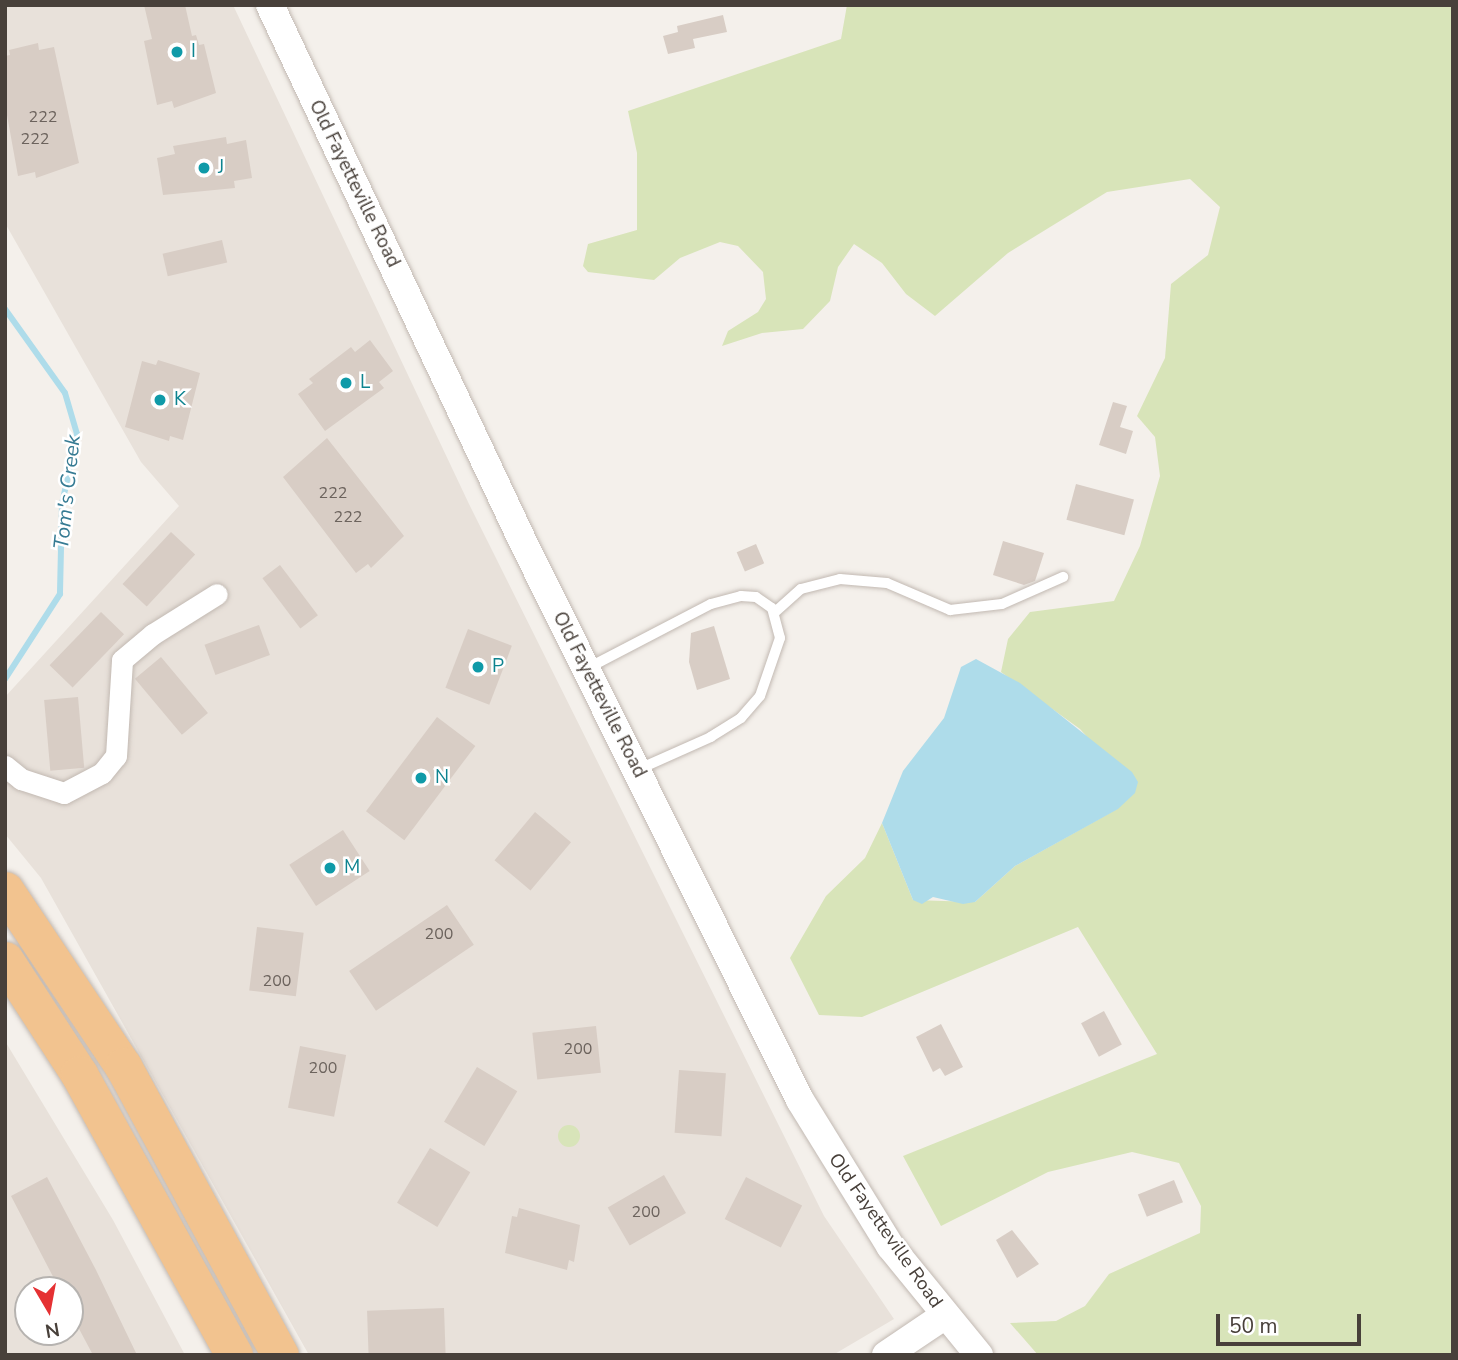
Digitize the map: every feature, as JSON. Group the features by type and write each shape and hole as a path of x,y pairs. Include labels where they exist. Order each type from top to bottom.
{"highway":[{"path":"5,890 124,1066 280,1355"},
{"path":"5,960 79,1074 234,1355"}],"street":[{"name":"Old Fayetteville Road","path":"270,5 586,669 828,1150 883,1236 944,1316 979,1355"},
{"path":"5,766 21,779 64,793 102,773 116,755 122,660 153,634 217,594"},
{"path":"886,1355 944,1316"}],"lane":[{"path":"774,612 801,589 840,579 887,583 950,610 1002,604 1063,577"},
{"path":"586,669 711,604 741,596 756,597 774,612 780,638 774,662 760,696 741,718 711,737 636,770"}],"shaded area":[{"path":"5,5 233,5 469,504 824,1216 894,1319 833,1355 309,1355 41,878 5,834 5,697 179,506 141,462 5,223"},
{"path":"5,1041 113,1220 185,1355 5,1355"}],"green space":[{"path":"847,5 1453,5 1453,1355 1038,1355 1010,1323 1056,1321 1085,1306 1109,1274 1200,1233 1201,1206 1179,1163 1132,1152 1048,1172 941,1226 903,1156 1157,1054 1078,927 862,1017 819,1015 790,958 826,896 865,858 882,823 913,900 975,902 1015,866 1117,809 1090,740 1080,729 1001,672 1008,639 1030,612 1114,601 1140,546 1160,476 1155,437 1137,416 1165,358 1171,284 1208,255 1220,207 1190,179 1107,192 1008,253 935,316 906,294 882,263 854,244 838,267 830,301 803,329 762,333 722,346 728,331 758,312 766,299 763,272 738,246 720,242 680,258 654,280 588,272 583,266 588,244 637,230 637,153 628,111 841,39"},
{"path":"569,1125 577,1128 580,1136 577,1144 569,1147 561,1144 558,1136 561,1128"}],"water":[{"path":"976,659 1020,683 1132,772 1138,782 1135,793 1118,809 1015,866 975,902 963,904 933,897 922,904 913,900 882,823 903,771 944,718 961,667"}],"building":[{"name":"I","path":"144,5 185,5 192,36 196,35 199,45 204,44 216,93 174,108 172,101 157,105 144,41 152,39"},
{"path":"723,15 727,32 693,39 695,48 668,54 663,36 678,32 677,26"},
{"path":"38,43 39,50 54,47 79,163 36,178 35,172 18,176 5,104 5,56 10,55 9,50"},
{"name":"J","path":"226,137 227,144 246,140 252,178 234,181 235,188 163,195 157,158 175,154 173,146"},
{"path":"222,240 227,262 168,276 163,254"},
{"name":"L","path":"370,340 393,371 379,382 384,388 325,431 298,394 313,383 309,379 351,347 355,352"},
{"name":"K","path":"158,360 200,373 183,440 170,436 169,441 125,427 142,361 156,365"},
{"path":"1113,402 1127,406 1120,427 1133,431 1126,454 1099,445"},
{"path":"327,438 404,536 371,568 368,564 356,573 283,477"},
{"path":"1076,484 1134,500 1124,535 1066,520"},
{"path":"171,532 195,555 147,606 123,584"},
{"path":"1003,541 1044,553 1035,581 1024,585 993,575"},
{"path":"756,544 764,563 745,572 737,552"},
{"path":"280,565 318,615 300,629 262,578"},
{"path":"101,612 124,634 73,687 50,665"},
{"path":"259,625 270,655 215,675 204,645"},
{"path":"714,626 730,679 697,690 689,662 691,633"},
{"name":"P","path":"468,629 512,646 489,705 445,688"},
{"path":"161,657 208,713 182,735 135,679"},
{"path":"78,697 84,768 50,771 44,700"},
{"name":"N","path":"437,717 475,746 404,840 366,811"},
{"path":"535,812 571,842 531,890 495,860"},
{"name":"M","path":"343,830 370,871 316,906 289,865"},
{"path":"447,905 474,945 376,1011 349,971"},
{"path":"257,927 304,933 296,996 249,991"},
{"path":"1104,1011 1122,1045 1099,1057 1081,1023"},
{"path":"941,1024 963,1067 945,1076 940,1068 933,1072 916,1037"},
{"path":"596,1026 601,1073 537,1079 532,1033"},
{"path":"300,1046 346,1055 334,1117 288,1108"},
{"path":"477,1067 517,1091 484,1146 444,1122"},
{"path":"679,1070 726,1073 721,1136 675,1133"},
{"path":"430,1148 470,1172 437,1227 397,1203"},
{"path":"664,1175 686,1213 630,1246 608,1208"},
{"path":"47,1177 137,1355 93,1355 84,1338 84,1276 53,1276 11,1196"},
{"path":"746,1177 802,1206 781,1247 725,1219"},
{"path":"1174,1180 1183,1202 1147,1217 1138,1195"},
{"path":"519,1208 580,1225 574,1262 569,1260 567,1270 505,1253 512,1216 517,1217"},
{"path":"1012,1230 1039,1264 1017,1278 996,1240"},
{"path":"444,1308 446,1355 369,1355 367,1311"}],"waterway":[{"name":"Tom's Creek","path":"5,309 65,393 77,434 62,504 60,594 5,679"}],"place":[{"name":"I","path":"177,52"},
{"name":"J","path":"204,168"},
{"name":"L","path":"346,383"},
{"name":"K","path":"160,400"},
{"name":"P","path":"478,667"},
{"name":"N","path":"421,778"},
{"name":"M","path":"330,868"}]}
